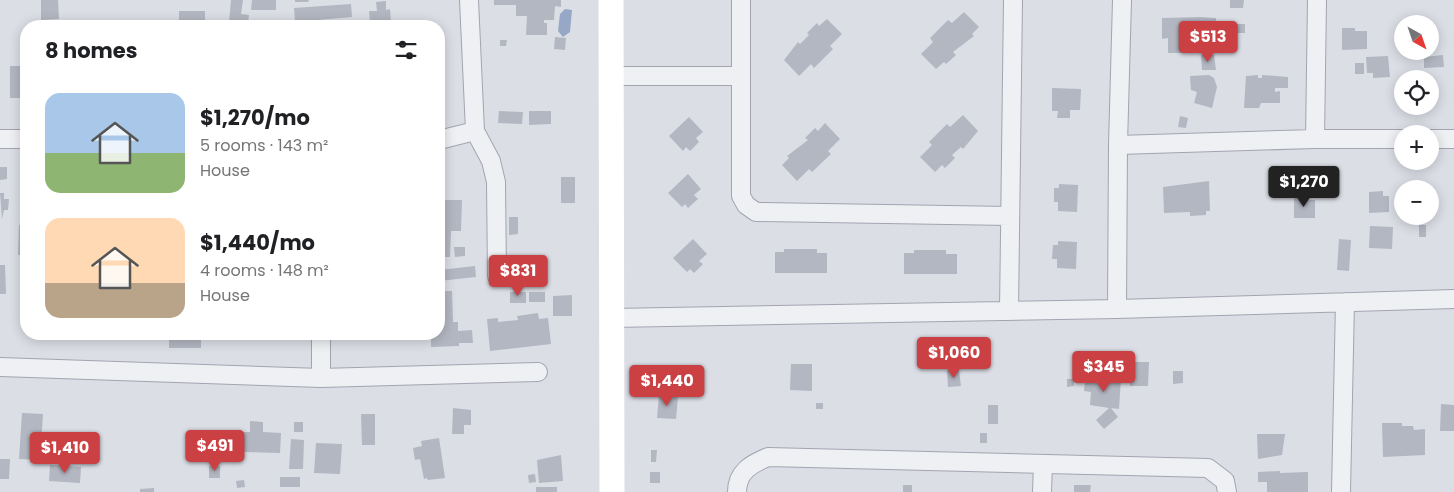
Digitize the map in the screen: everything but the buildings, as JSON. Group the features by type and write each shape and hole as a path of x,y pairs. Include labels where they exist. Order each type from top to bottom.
{"street":[{"path":"469,0 475,131 490,161 496,182 497,276"},
{"path":"611,0 612,492"},
{"path":"741,0 741,196 751,209 756,212 1010,216"},
{"path":"1009,311 1013,0"},
{"path":"1117,309 1118,145 1122,0"},
{"path":"1315,139 1317,0"},
{"path":"610,76 741,76"},
{"path":"445,138 475,131"},
{"path":"0,139 20,139"},
{"path":"1118,145 1315,139 1394,139"},
{"path":"1439,139 1454,139"},
{"path":"612,318 1117,309 1454,299"},
{"path":"1341,492 1345,302"},
{"path":"321,340 321,378"},
{"path":"0,367 321,378 538,372"},
{"path":"737,492 740,475 747,468 768,457 1208,468 1225,481 1227,492"},
{"path":"1042,492 1043,464"}],"water":[{"path":"565,9 572,10 570,32 563,37 558,31 560,14"}]}
